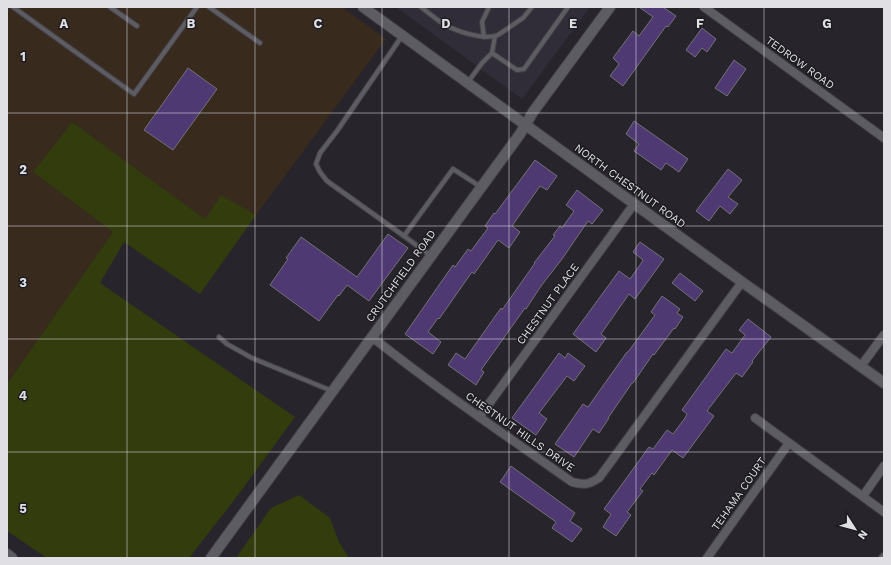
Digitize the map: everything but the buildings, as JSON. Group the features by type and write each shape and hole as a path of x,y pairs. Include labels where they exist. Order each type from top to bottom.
{"street":[{"name":"NORTH CHESTNUT ROAD","path":"362,7 884,383"},
{"name":"CRUTCHFIELD ROAD","path":"211,558 481,188 520,134 533,112 610,7"},
{"name":"TEDROW ROAD","path":"704,7 884,138"},
{"name":"CHESTNUT PLACE","path":"479,417 634,204"},
{"name":"CHESTNUT HILLS DRIVE","path":"372,337 395,356 479,417 572,482 583,485 591,483 599,478 742,282"},
{"path":"861,366 884,335"},
{"path":"755,418 884,512"},
{"name":"TEHAMA COURT","path":"707,558 789,443"},
{"path":"862,496 884,466"},
{"path":"7,554 12,558"}],"lane":[{"path":"13,7 134,94 197,7"},
{"path":"110,7 137,26"},
{"path":"209,7 260,43"},
{"path":"421,7 448,27 484,37 498,35 523,18 532,7"},
{"path":"484,37 482,22 489,7"},
{"path":"492,53 516,70 524,69 568,7"},
{"path":"402,36 337,131 320,153 316,164 327,181 431,256"},
{"path":"467,83 482,63 492,53 495,36"},
{"path":"404,236 453,168 481,188"},
{"path":"219,337 227,344 252,358 332,391"}],"shaded area":[{"path":"7,7 342,7 386,39 256,215 221,195 205,219 72,122 33,172 113,232 7,384"},
{"path":"396,7 590,7 522,99"}],"green space":[{"path":"72,122 205,219 221,195 256,215 200,294 124,242 100,283 295,417 238,495 189,558 47,558 7,531 7,384 113,232 33,172"},
{"path":"299,495 330,518 339,542 349,558 236,558 271,508"}]}
